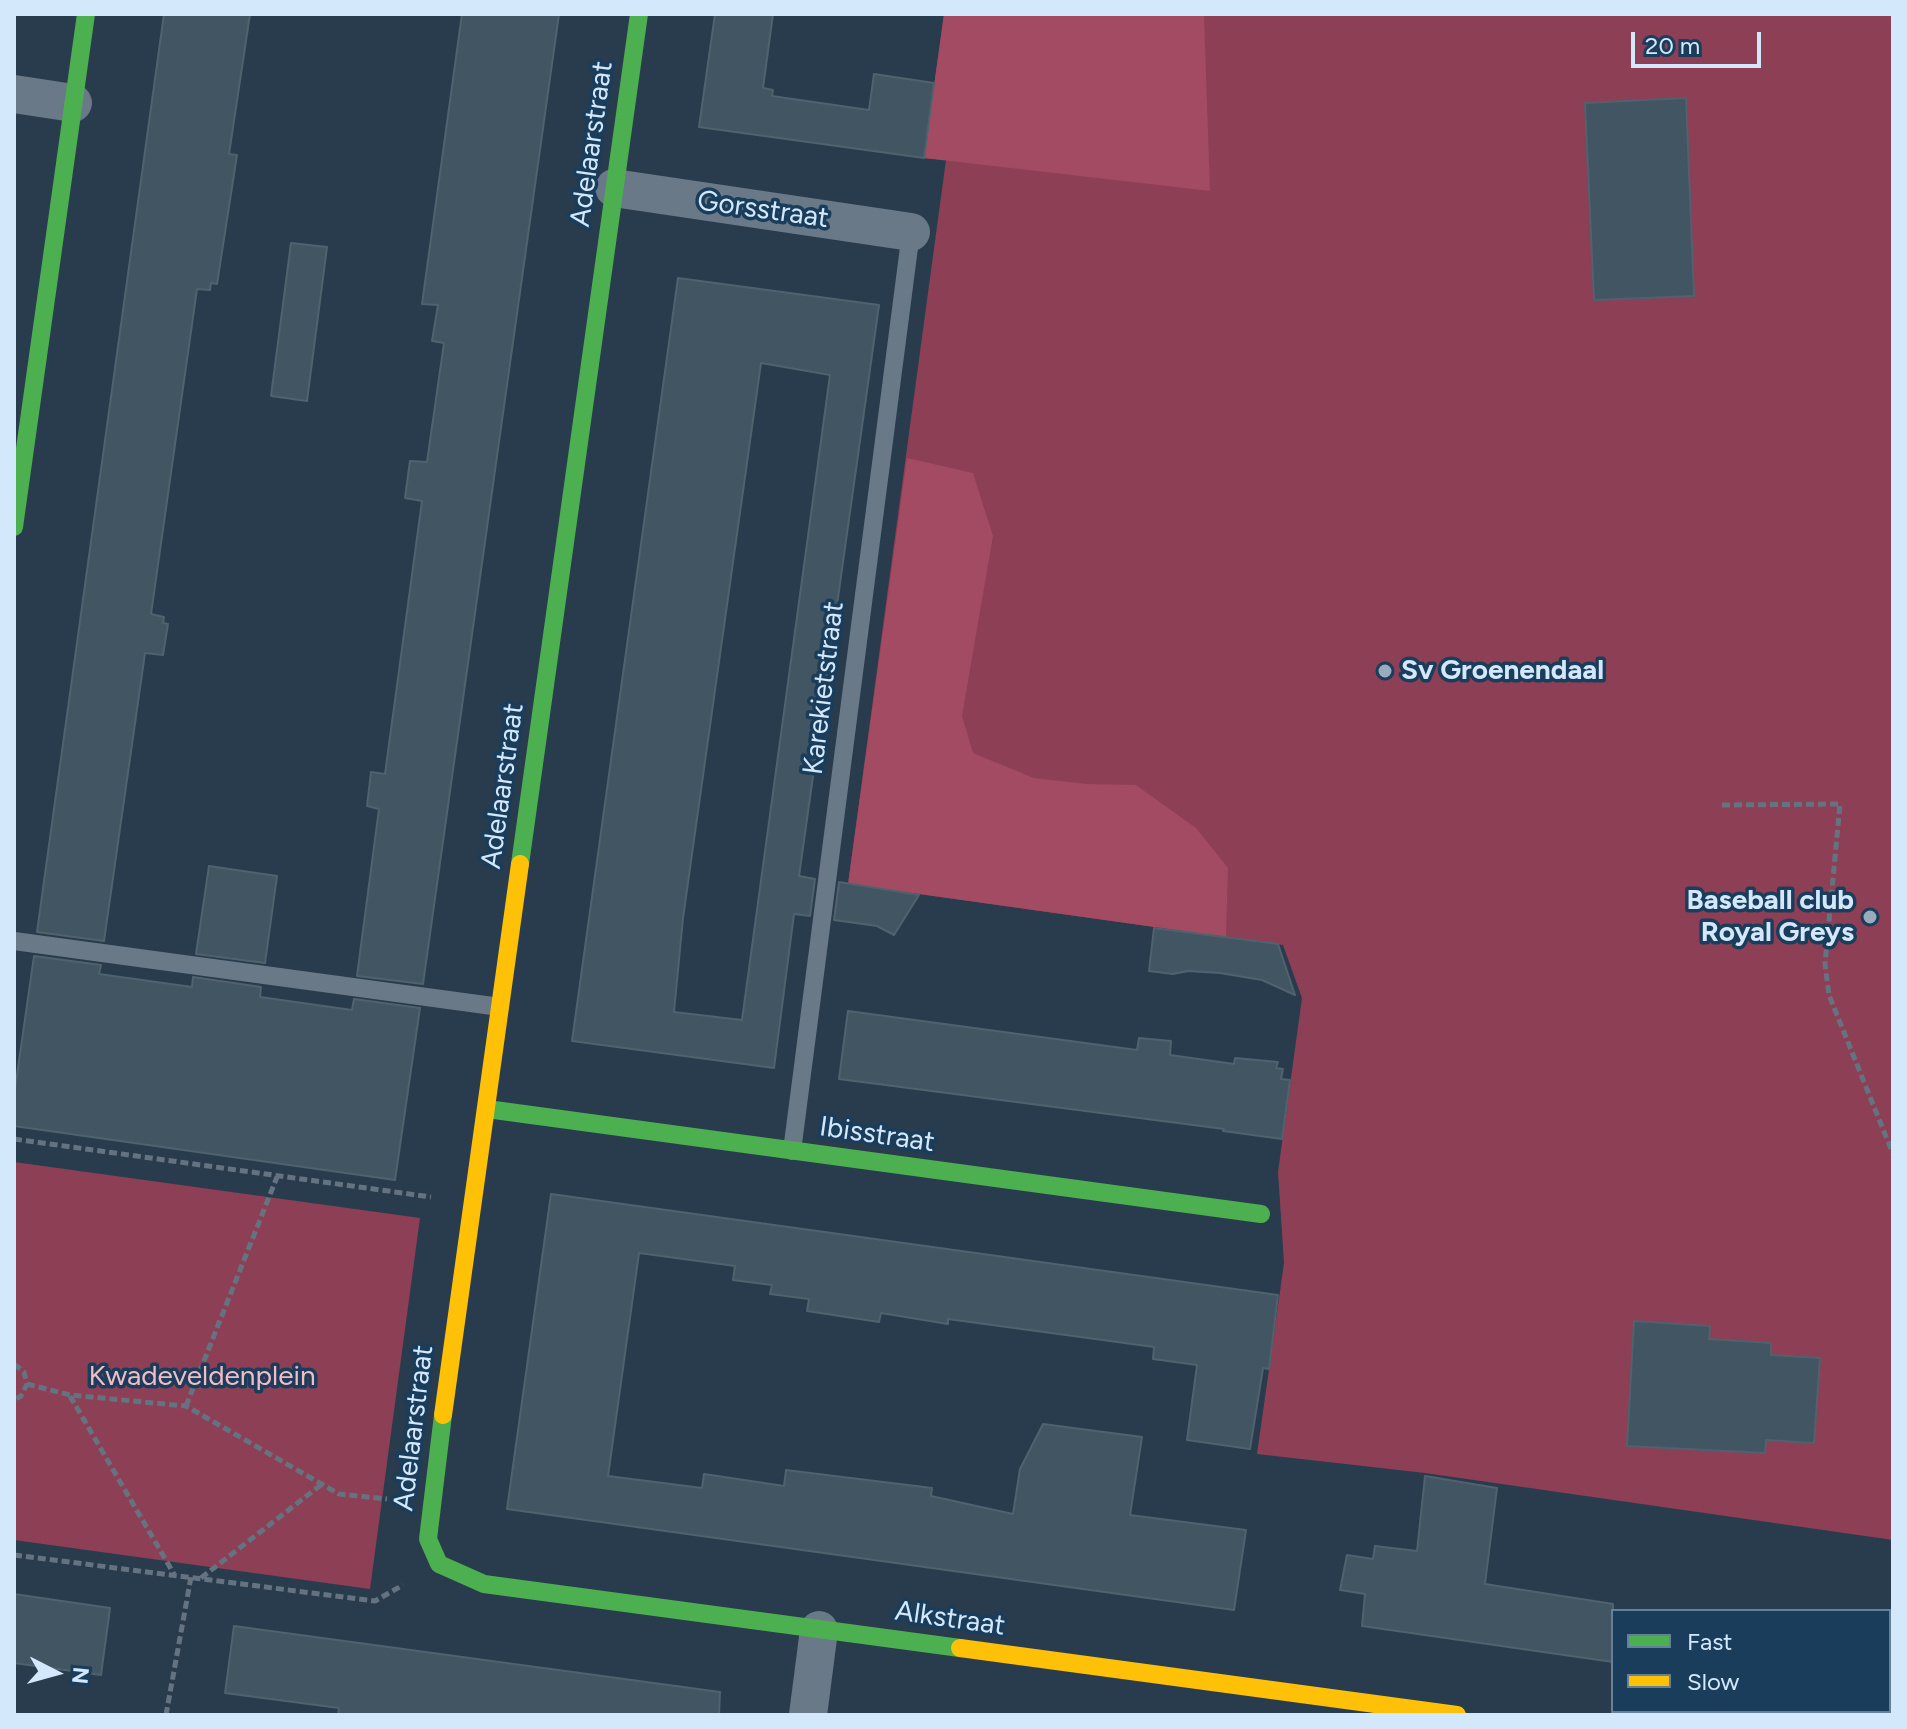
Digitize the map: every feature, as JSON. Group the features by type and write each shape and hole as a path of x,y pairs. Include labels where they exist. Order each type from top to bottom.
{"street":[{"path":"14,527 86,14"},
{"name":"Adelaarstraat","path":"439,1564 428,1539 431,1503 639,14"},
{"path":"14,94 73,103"},
{"name":"Gorsstraat","path":"614,188 911,232"},
{"name":"Ibisstraat","path":"487,1109 1261,1214"},
{"name":"Alkstraat","path":"439,1564 484,1584 1457,1715"},
{"path":"808,1715 819,1630"}],"lane":[{"name":"Karekietstraat","path":"792,1151 911,232"},
{"path":"14,941 500,1007"}],"path":[{"path":"1722,805 1840,804 1825,964 1829,995 1893,1154"},
{"path":"14,1139 472,1203"},
{"path":"186,1406 277,1177"},
{"path":"14,1364 24,1372 27,1384 21,1396 14,1400"},
{"path":"27,1384 70,1395 186,1406 339,1494 431,1503"},
{"path":"70,1395 174,1575"},
{"path":"201,1578 322,1484"},
{"path":"14,1555 375,1601 439,1564"},
{"path":"166,1715 191,1577"}],"green space":[{"name":"Sv Groenendaal","path":"944,14 1893,14 1893,1540 1425,1473 1257,1454 1284,1263 1278,1172 1302,998 1283,945 848,884 946,160 924,158"},
{"name":"Kwadeveldenplein","path":"14,1162 420,1218 370,1589 14,1540"}],"shaded area":[{"path":"944,14 1204,14 1210,191 924,158"},
{"path":"907,458 973,473 993,536 962,716 973,753 1034,778 1136,785 1196,828 1228,868 1226,937 848,884"}],"building":[{"path":"164,14 250,14 229,154 237,155 217,284 211,283 210,290 197,289 151,614 164,617 163,623 168,624 163,655 145,653 104,941 37,932"},
{"path":"462,14 559,14 423,984 357,976 379,809 367,806 371,772 385,774 422,501 405,498 410,461 427,462 444,343 432,341 438,305 422,304"},
{"path":"715,14 773,14 763,88 773,90 772,96 869,110 874,74 934,83 924,158 699,127"},
{"path":"1686,98 1694,296 1594,300 1585,103"},
{"path":"291,243 327,247 307,401 271,396"},
{"path":"678,278 879,305 799,876 815,879 810,916 794,914 774,1068 572,1041","holes":["761,363 830,375 742,1020 674,1012 683,918"]},
{"path":"209,866 277,876 265,963 196,954"},
{"path":"839,882 919,895 894,935 877,926 834,920"},
{"path":"1154,928 1278,944 1295,995 1262,980 1220,973 1149,971"},
{"path":"34,956 101,965 99,974 192,987 193,977 261,987 260,997 352,1010 354,999 420,1008 395,1180 14,1126 14,1096"},
{"path":"848,1011 1137,1050 1139,1038 1171,1041 1170,1055 1234,1064 1235,1058 1278,1062 1276,1068 1283,1069 1281,1079 1290,1080 1282,1139 839,1079"},
{"path":"551,1194 1278,1295 1269,1369 1263,1368 1250,1449 1187,1440 1197,1365 1153,1359 1154,1347 948,1319 948,1324 881,1313 879,1322 807,1311 809,1299 770,1294 772,1285 733,1280 735,1266 639,1253 608,1476 702,1488 704,1474 784,1486 786,1470 932,1488 931,1496 1013,1514 1020,1469 1043,1424 1142,1437 1130,1515 1246,1530 1234,1610 507,1509"},
{"path":"1634,1321 1710,1326 1709,1339 1771,1343 1771,1355 1820,1358 1814,1443 1766,1440 1765,1453 1627,1446"},
{"path":"1425,1476 1497,1488 1485,1584 1613,1604 1611,1662 1362,1626 1365,1594 1340,1590 1347,1555 1373,1559 1375,1546 1417,1551"},
{"path":"14,1594 110,1608 101,1675 14,1663"},
{"path":"234,1626 720,1692 719,1715 338,1715 339,1708 225,1693"}],"traffic: fast":[{"path":"14,527 86,14"},
{"path":"520,864 639,14"},
{"path":"487,1109 1261,1214"},
{"path":"443,1415 428,1539 439,1564 484,1584 960,1648"}],"traffic: slow":[{"path":"443,1415 520,864"},
{"path":"960,1648 1457,1715"}],"place":[{"name":"Sv Groenendaal","path":"1385,671"},
{"name":"Baseball club Royal Greys","path":"1870,917"}]}
